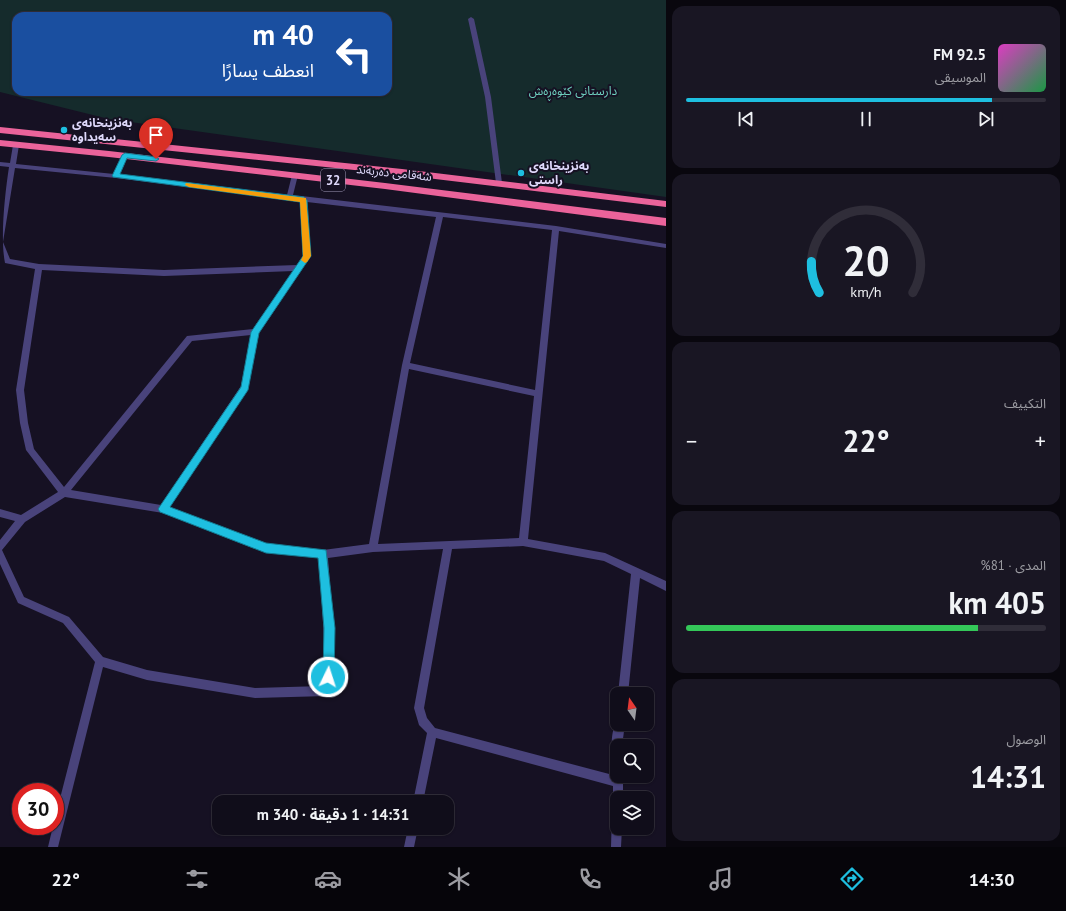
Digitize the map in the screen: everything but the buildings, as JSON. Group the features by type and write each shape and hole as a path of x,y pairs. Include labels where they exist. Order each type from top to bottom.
{"highway":[{"name":"شەقامی دەربەند","path":"0,130 499,182 666,204"},
{"name":"شەقامی دەربەند","path":"0,143 125,155 295,175 530,203 666,222"}],"street":[{"path":"471,19 488,97 499,182"},
{"path":"16,145 14,165 0,242 7,261 39,267 164,273 300,268"},
{"path":"116,176 125,155"},
{"path":"0,164 116,176 304,200 556,228 666,246"},
{"path":"289,198 295,175"},
{"path":"163,509 245,388 255,332 307,256 304,200"},
{"path":"373,548 406,365 440,215"},
{"path":"523,542 556,228"},
{"path":"39,267 23,365 21,396 24,423 30,450 64,493 163,509 266,548 323,554 373,548 523,542 605,557 666,586"},
{"path":"0,547 22,519 64,493 190,338 255,332"},
{"path":"406,365 538,394"},
{"path":"0,513 22,519"},
{"path":"448,545 419,708 423,721 432,732 610,777"},
{"path":"0,554 21,600 66,620 100,661 147,675 255,693 327,691 330,663 330,628 323,554"},
{"path":"624,687 636,572"},
{"path":"53,847 100,661"},
{"path":"419,795 432,732"},
{"path":"409,847 412,835"},
{"path":"616,835 616,847"}],"green space":[{"name":"دارستانی کێوەڕەش","path":"0,0 666,0 666,197 109,119 16,96 392,96 392,12 12,12 12,95 0,92"}],"slow traffic":[{"path":"189,185 304,200 307,256 305,260"}],"place":[{"name":"بەنزینخانەی سەیداوە","path":"64,130"},
{"name":"بەنزینخانەی راستی","path":"521,173"}],"route":[{"path":"156,159 125,155 116,176 304,200 307,256 255,332 245,388 163,509 266,548 323,554 330,628 330,663 328,677"}]}
